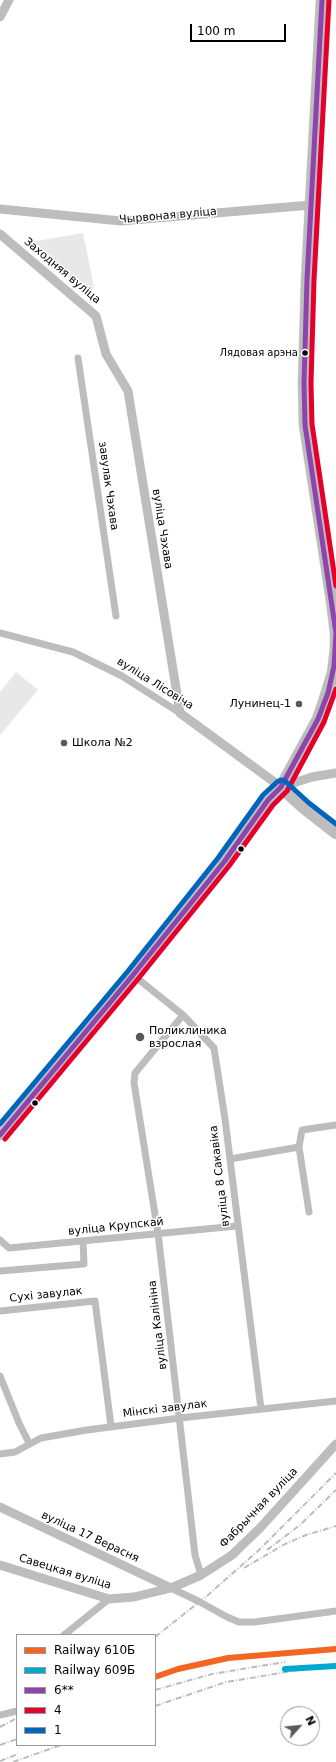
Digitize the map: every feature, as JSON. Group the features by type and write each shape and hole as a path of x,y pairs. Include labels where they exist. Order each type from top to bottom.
{"main road":[{"path":"0,1135 133,976 224,862 268,800 281,787 320,712 328,692 334,666 336,633 305,425 304,383 311,205 322,0"},
{"path":"281,787 304,808 336,833"}],"street":[{"path":"0,17 9,0"},
{"name":"Чырвоная вуліца","path":"0,209 121,221 311,205"},
{"name":"Заходняя вуліца","path":"0,234 96,316 106,354"},
{"name":"вуліца Чэхава","path":"106,354 128,391 180,713"},
{"name":"завулак Чэхава","path":"78,358 116,616"},
{"name":"вуліца Лісовіча","path":"0,633 73,652 122,676 180,713 281,787"},
{"path":"281,787 312,777 336,773"},
{"name":"вуліца 8 Сакавіка","path":"133,976 183,1015 214,1048 230,1159 237,1226 261,1409"},
{"name":"вуліца Калініна","path":"183,1015 135,1073 134,1083 158,1233 195,1555 201,1575"},
{"path":"309,1212 298,1147 302,1130 336,1125"},
{"path":"230,1159 298,1147"},
{"name":"вуліца Крупскай","path":"0,1240 9,1248 237,1226"},
{"path":"0,1271 84,1264 83,1241"},
{"name":"Сухі завулак","path":"0,1311 95,1301 111,1426"},
{"path":"0,1376 19,1423 29,1443"},
{"name":"Мінскі завулак","path":"0,1454 16,1452 29,1443 40,1438 111,1426 336,1401"},
{"name":"Фабрычная вуліца","path":"170,1588 201,1575 232,1555 260,1528 336,1444"},
{"name":"вуліца 17 Верасня","path":"0,1507 170,1588"},
{"name":"Савецкая вуліца","path":"0,1565 109,1599 134,1597 170,1588"},
{"path":"170,1588 239,1622 255,1622 336,1611"},
{"path":"65,1634 109,1599"},
{"path":"0,1715 16,1712"}],"shaded area":[{"path":"83,233 94,287 88,297 31,242"},
{"path":"16,672 38,690 0,735 0,692"}],"railway":[{"path":"156,1636 208,1595 259,1550 336,1473"},
{"path":"267,1550 300,1525 336,1490"},
{"path":"244,1568 285,1544 306,1535 336,1526"},
{"path":"156,1690 212,1674 285,1662"},
{"path":"156,1706 226,1682 336,1664"},
{"path":"0,1727 16,1719"},
{"path":"0,1745 16,1739"},
{"path":"13,1762 58,1746"},
{"path":"0,1761 18,1754"}],"rail line":[{"name":"610Б","path":"156,1677 178,1669 228,1658 336,1649"},
{"name":"609Б","path":"285,1669 336,1666"}],"transit line":[{"name":"6**","path":"0,1135 133,975 224,862 268,800 281,787 318,719 328,693 334,666 336,633 305,425 304,383 307,280 322,0"},
{"name":"4","path":"329,0 314,280 311,383 312,424 336,586"},
{"name":"4","path":"5,1139 138,979 229,866 273,805 287,791 324,722 336,689"},
{"name":"1","path":"0,1124 128,971 218,858 263,795 277,782 281,780 285,781 309,803 336,824"}],"place":[{"name":"Лядовая арэна","path":"305,353"},
{"name":"Лунинец-1","path":"299,704"},
{"name":"Школа №2","path":"64,743"},
{"name":"Поликлиника взрослая","path":"140,1037"}]}
